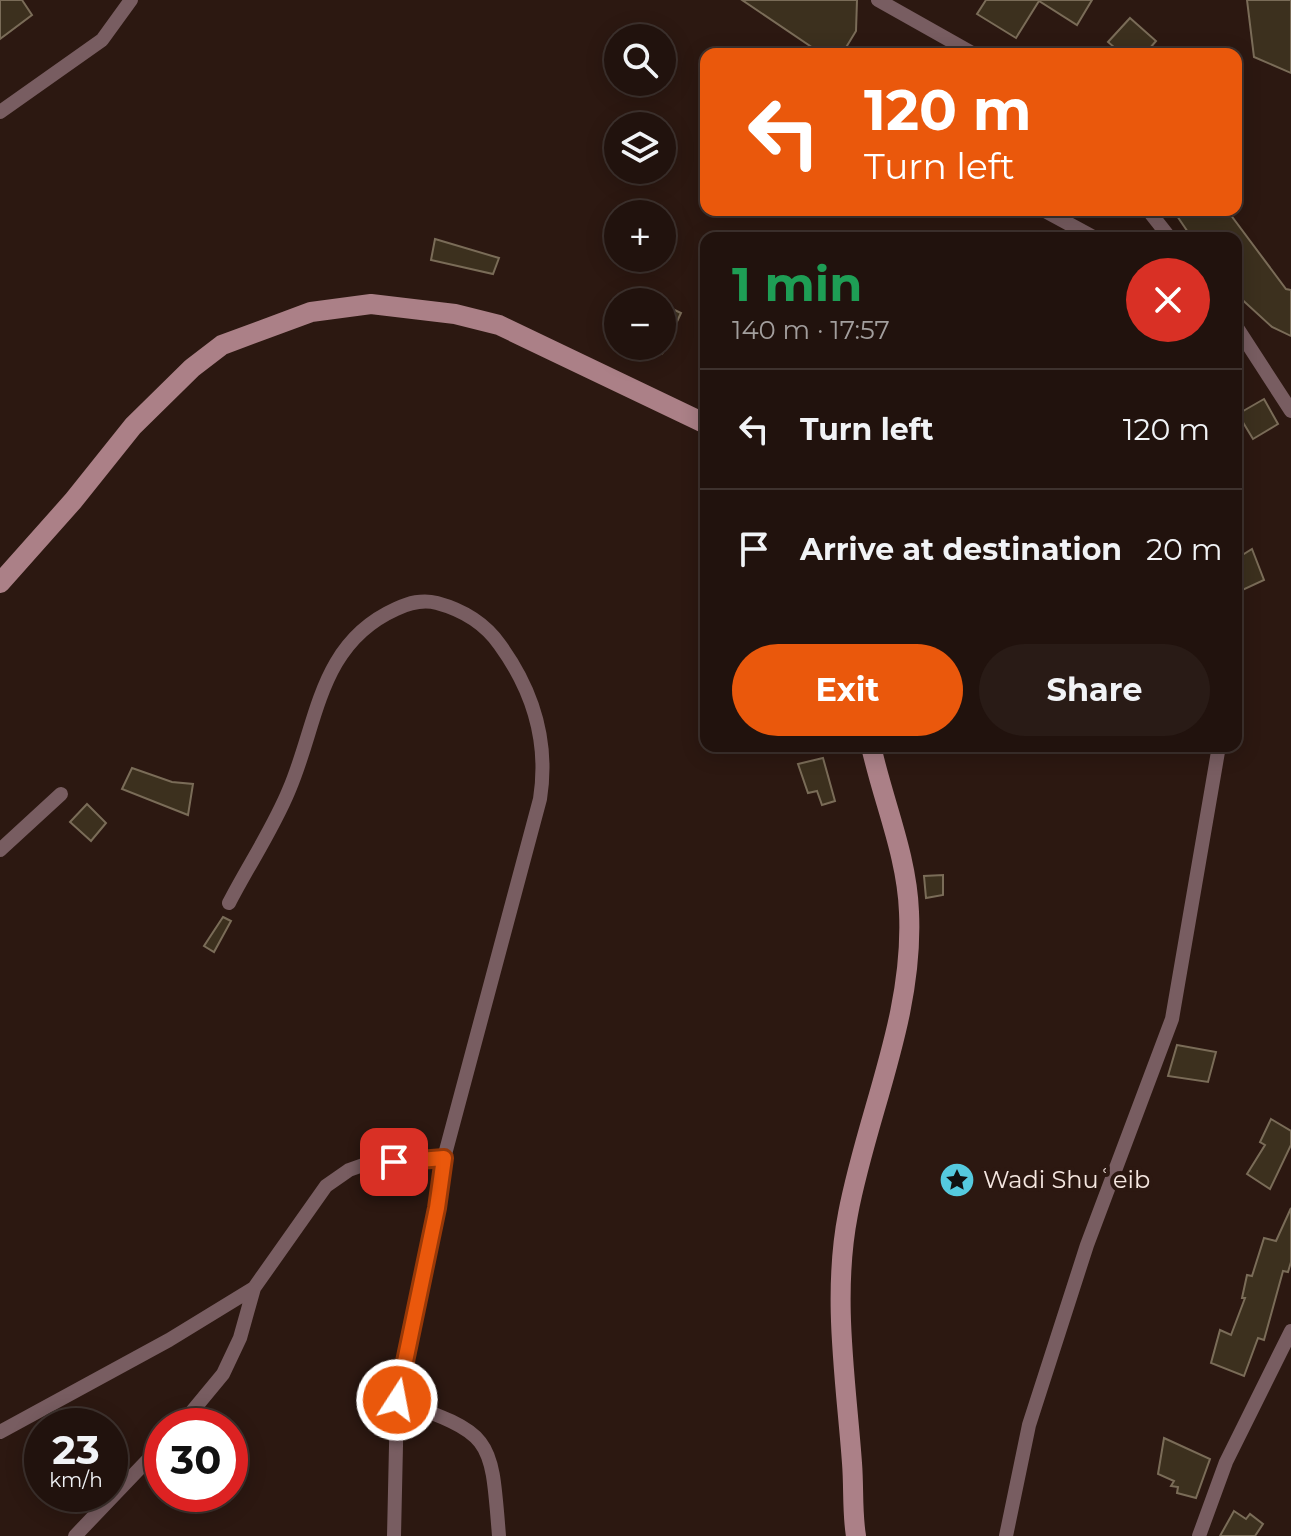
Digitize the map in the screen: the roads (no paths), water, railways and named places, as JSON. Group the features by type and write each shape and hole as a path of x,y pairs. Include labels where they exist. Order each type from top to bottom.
{"main road":[{"path":"0,583 73,501 133,426 192,368 222,345 252,331 311,312 371,304 455,314 499,325 700,421"},
{"path":"856,1536 845,1402 841,1283 847,1217 901,1015 908,969 909,911 902,859 873,752"}],"street":[{"path":"0,112 102,40 131,0"},
{"path":"878,0 964,48"},
{"path":"895,0 906,14"},
{"path":"1054,216 1084,232"},
{"path":"1153,216 1165,232"},
{"path":"1242,335 1291,411"},
{"path":"229,903 288,794 322,689 358,633 411,602 430,601 454,608 485,627 504,651 533,704 544,754 542,783 444,1158 437,1208 397,1400 394,1536"},
{"path":"1006,1536 1029,1425 1087,1245 1172,1019 1218,752"},
{"path":"0,850 61,794"},
{"path":"195,1408 223,1374 233,1355 254,1288 314,1199 349,1170 376,1163 444,1158"},
{"path":"0,1432 169,1340 254,1288"},
{"path":"1199,1536 1226,1462 1291,1331"},
{"path":"397,1400 447,1418 481,1440 489,1453 499,1536"},
{"path":"75,1536 144,1464"}],"place":[{"name":"Wadi Shuʿeib","path":"957,1180"}]}
